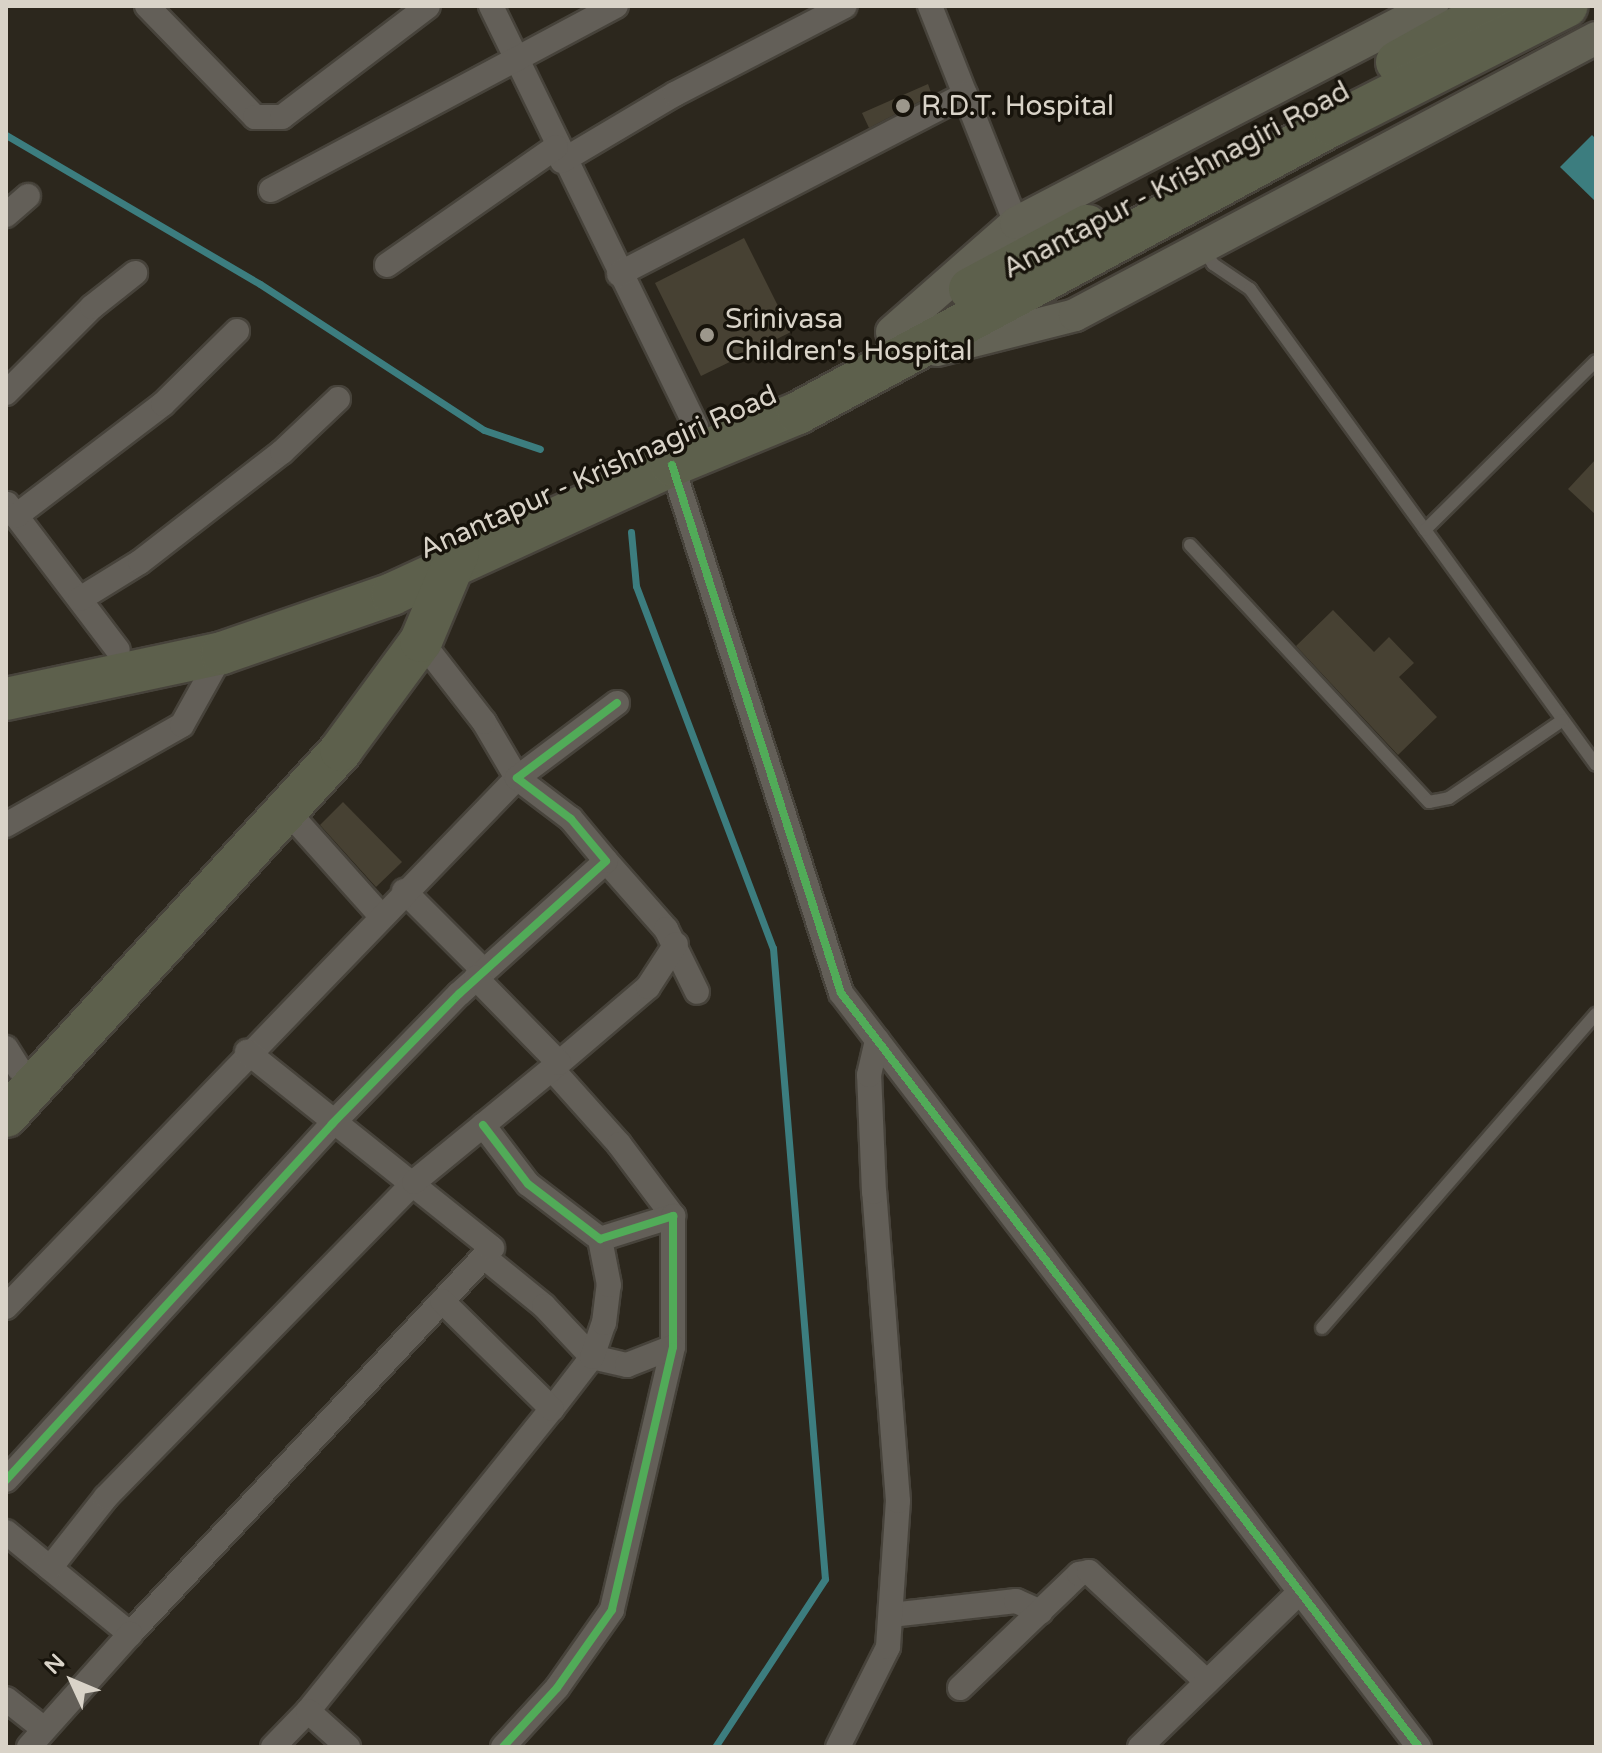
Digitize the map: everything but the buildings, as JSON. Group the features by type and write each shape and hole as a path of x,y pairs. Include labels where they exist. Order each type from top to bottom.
{"highway":[{"name":"Anantapur - Krishnagiri Road","path":"460,548 798,413 898,345 1327,115 1497,6"},
{"path":"1327,115 1567,6"},
{"name":"Anantapur - Krishnagiri Road","path":"6,699 222,653 460,548 696,427 898,345"},
{"path":"6,1116 288,812 390,688 421,641 460,548"},
{"name":"Anantapur - Krishnagiri Road","path":"6,675 388,582"},
{"path":"10,1067 273,797 377,670 394,633 388,582"}],"street":[{"path":"147,6 255,117 282,117 346,64 428,6"},
{"path":"491,6 559,154 696,427"},
{"path":"271,190 515,57 616,6"},
{"path":"387,265 559,154 845,6"},
{"path":"930,6 1016,223"},
{"path":"898,345 1016,223 1387,17 1432,6"},
{"path":"898,345 1075,315 1596,38"},
{"path":"619,274 965,95"},
{"path":"6,215 28,196"},
{"path":"6,393 92,307 135,273"},
{"path":"118,650 11,509 163,404 237,331"},
{"path":"80,599 140,562 282,452 338,399"},
{"path":"672,465 841,993 1419,1747"},
{"path":"421,641 484,722 517,778 571,819 649,906 676,944 697,992"},
{"path":"6,825 182,725 222,653"},
{"path":"6,1307 247,1052 517,778 617,703"},
{"path":"288,812 380,915"},
{"path":"6,1480 332,1124 480,974 606,861"},
{"path":"404,891 480,974 619,1144 673,1216 673,1347 612,1610 557,1688 503,1747"},
{"path":"50,1568 106,1497 414,1182 648,987 676,944"},
{"path":"838,1747 884,1659 891,1615 898,1501 873,1177 869,1075 877,1040"},
{"path":"6,1699 37,1738 130,1634 492,1248 414,1182 332,1124 247,1052"},
{"path":"273,1747 308,1711 592,1357 609,1285 600,1239 528,1184 483,1125"},
{"path":"600,1239 673,1216"},
{"path":"484,1257 544,1306 592,1357 627,1365 673,1347"},
{"path":"442,1301 552,1409"},
{"path":"6,1532 130,1634"},
{"path":"960,1688 1079,1574 1094,1573 1207,1682"},
{"path":"1140,1747 1299,1593"},
{"path":"891,1615 1016,1601 1041,1612"},
{"path":"308,1711 348,1747"}],"lane":[{"path":"1203,247 1213,264 1250,289 1596,765"},
{"path":"1425,530 1596,361"},
{"path":"1190,545 1429,802 1449,798 1563,720"},
{"path":"1322,1328 1596,1014"}],"water":[{"path":"1592,135 1596,139 1596,202 1560,167"}],"waterway":[{"path":"6,135 260,284 484,430 540,449"},
{"path":"631,532 636,586 773,948 825,1579 715,1747"}],"cycle path":[{"path":"672,465 841,993 1419,1747"},
{"path":"6,1480 332,1124 459,994 606,861 571,819 517,778 617,703"},
{"path":"483,1125 528,1184 600,1239 673,1216 673,1347 612,1610 557,1688 503,1747"}],"place":[{"name":"R.D.T. Hospital","path":"903,106"},
{"name":"Srinivasa Children's Hospital","path":"707,335"}]}
